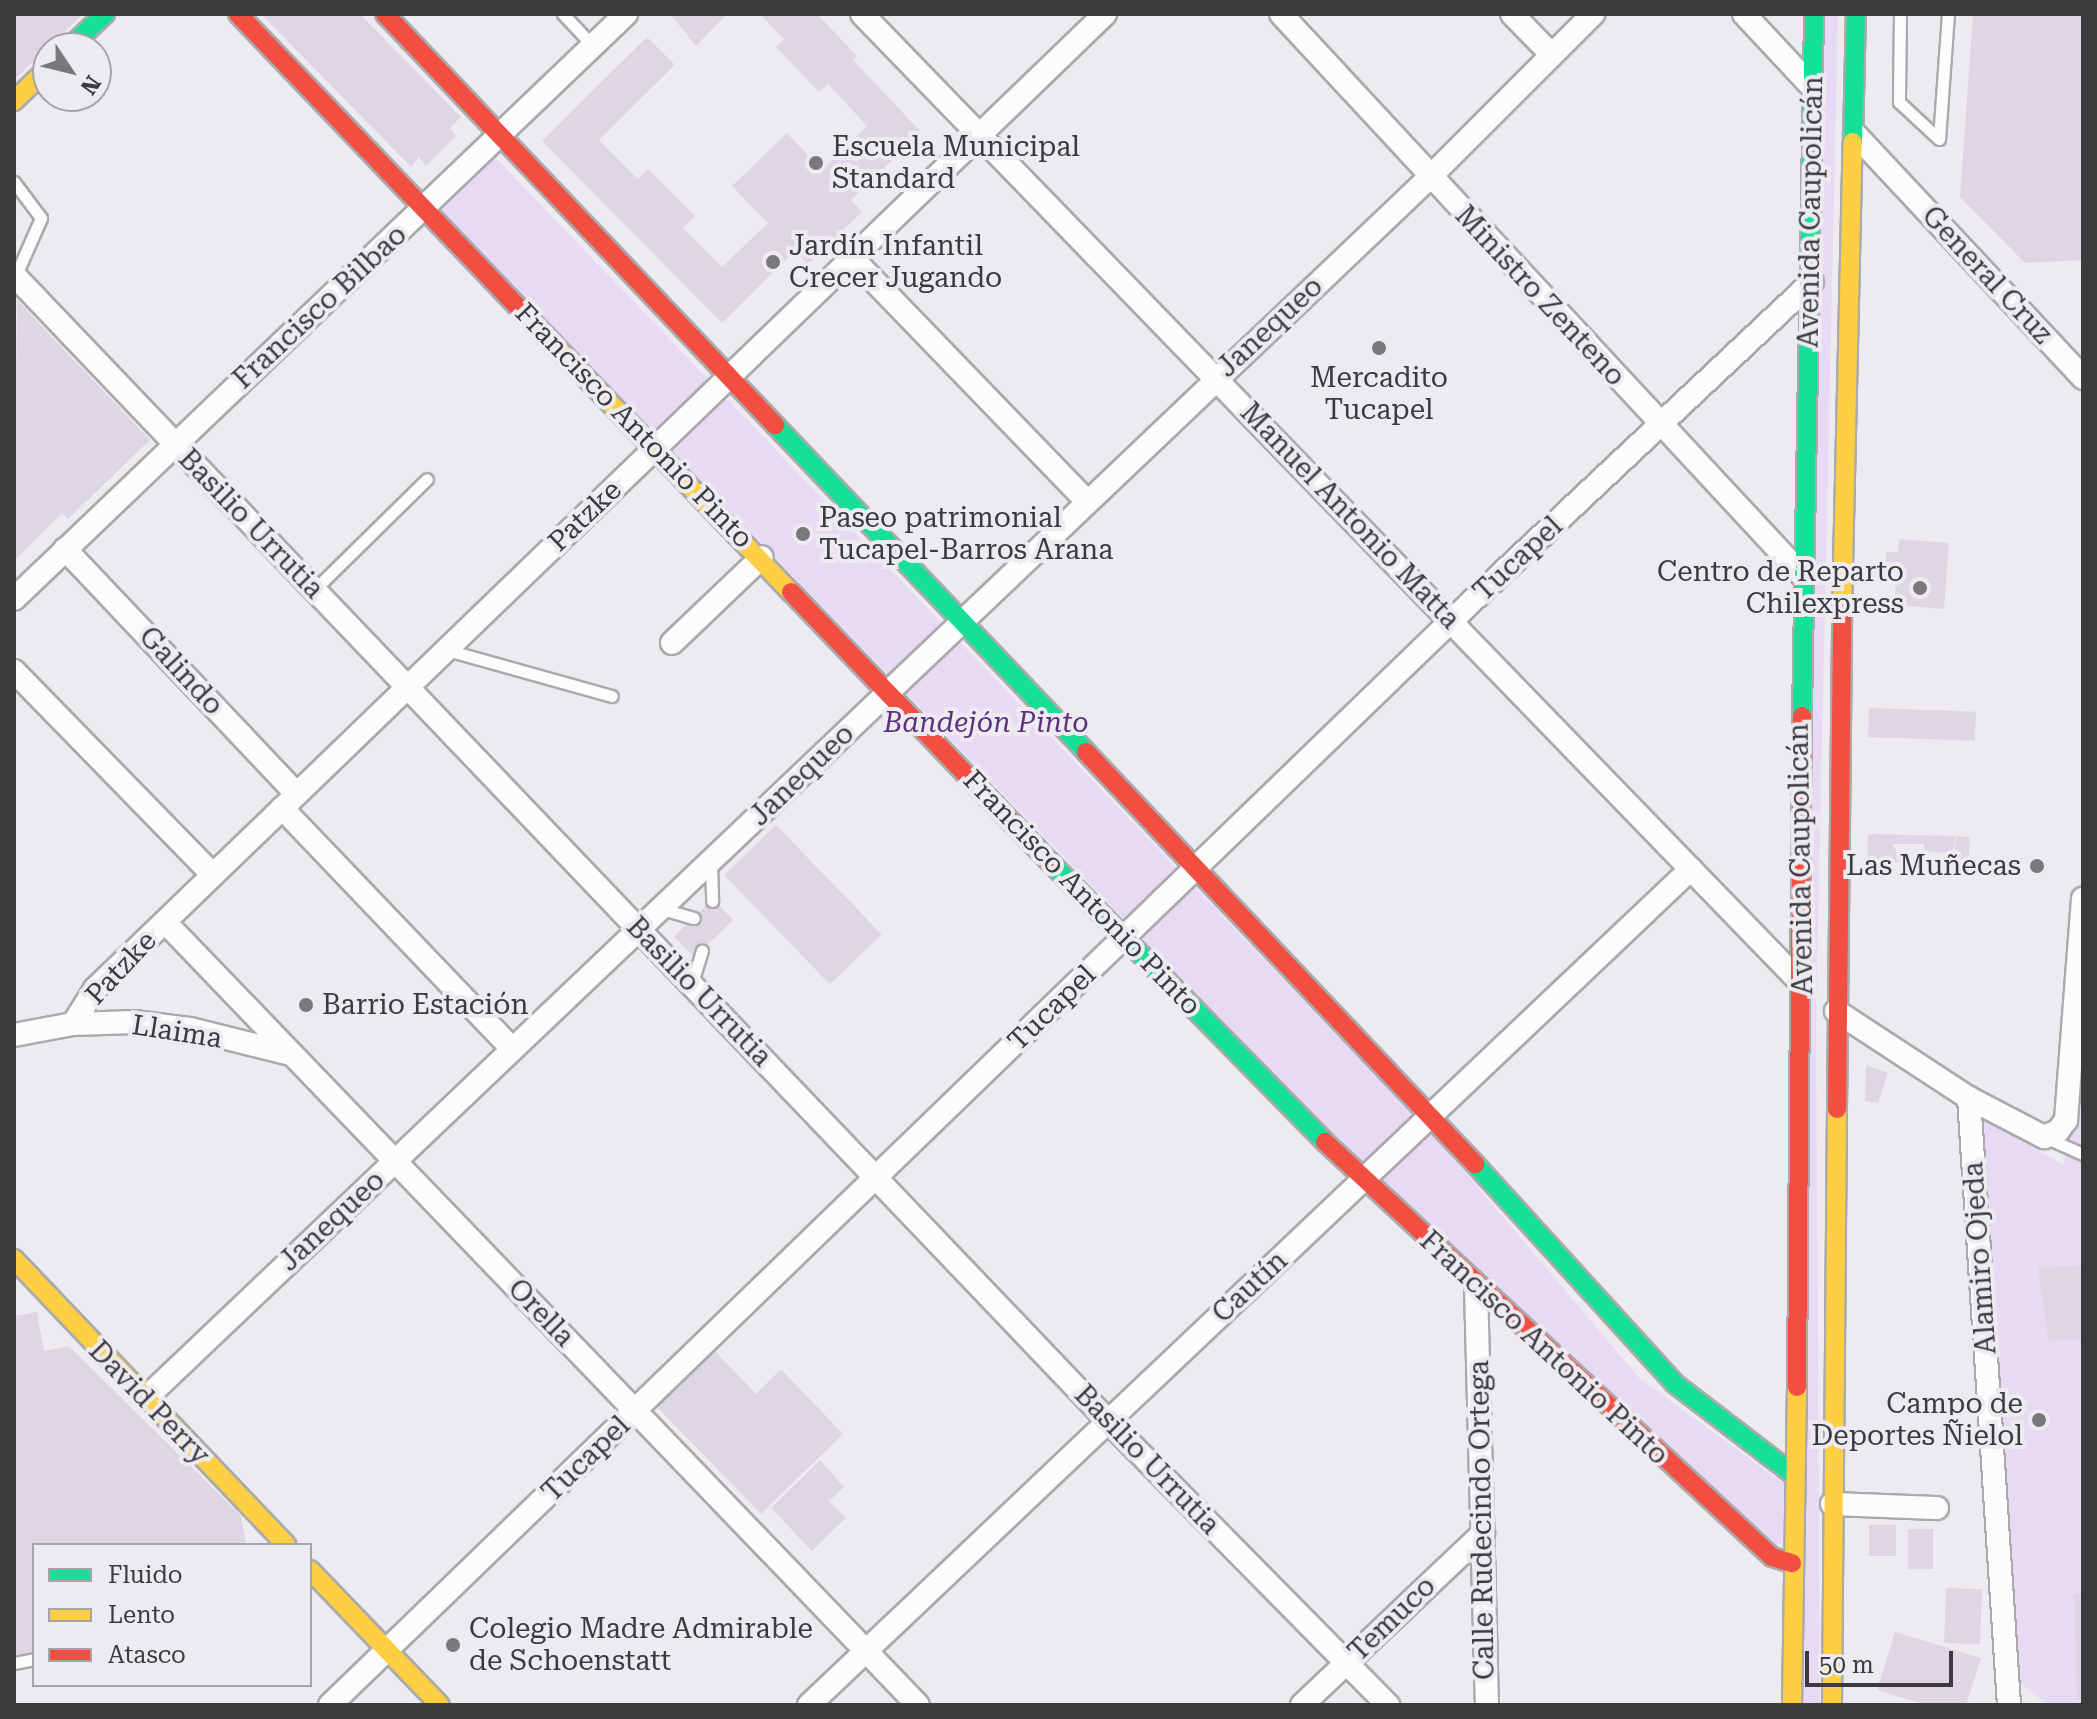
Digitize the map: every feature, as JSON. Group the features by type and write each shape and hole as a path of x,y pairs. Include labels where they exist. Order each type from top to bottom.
{"main road":[{"path":"86,32 105,14"},
{"name":"Francisco Antonio Pinto","path":"238,14 423,210 762,557 1124,939 1362,1180 1772,1557 1792,1563"},
{"path":"385,14 731,375 961,622 1430,1115 1674,1383 1794,1475 1825,1510 1831,1528"},
{"name":"Avenida Caupolicán","path":"1792,1705 1803,985 1802,575 1812,282 1814,14"},
{"name":"Avenida Caupolicán","path":"1832,1705 1831,1528 1841,638 1856,14"},
{"path":"14,101 32,84"},
{"path":"1802,575 1825,602 1841,638"},
{"path":"1803,954 1813,990 1836,1011"},
{"name":"David Perry","path":"14,1259 39,1289 284,1543"},
{"path":"14,1296 39,1289"},
{"path":"312,1572 440,1705"}],"street":[{"name":"Francisco Bilbao","path":"14,599 173,443 501,137 626,14"},
{"name":"Manuel Antonio Matta","path":"862,14 1803,985"},
{"name":"Patzke","path":"73,1024 95,989 1105,14"},
{"name":"Ministro Zenteno","path":"1281,14 1661,427 1802,575"},
{"path":"1512,14 1551,54"},
{"name":"Janequeo","path":"146,1398 1430,177 1593,14"},
{"path":"1744,14 1813,88"},
{"name":"General Cruz","path":"1855,134 2083,378"},
{"path":"1854,186 1869,173 1890,172"},
{"path":"852,258 1087,501"},
{"name":"Tucapel","path":"330,1705 1451,621 1812,282"},
{"name":"Basilio Urrutia","path":"18,284 641,930 1108,1421 1388,1705"},
{"name":"Galindo","path":"65,549 512,1049"},
{"path":"672,643 762,557"},
{"path":"14,671 213,875"},
{"name":"Cautín","path":"809,1705 1691,869"},
{"path":"1836,1011 1969,1098 2053,1132 2083,899"},
{"name":"Orella","path":"165,922 918,1705"},
{"name":"Llaima","path":"14,1035 73,1024 134,1022 190,1029 292,1055"},
{"name":"Alamiro Ojeda","path":"1969,1098 2009,1705"},
{"name":"Calle Rudecindo Ortega","path":"1476,1287 1487,1705"},
{"path":"1832,1504 1937,1508"},
{"name":"Temuco","path":"1302,1705 1483,1533"}],"lane":[{"path":"563,14 593,46"},
{"path":"1900,14 1899,102 1939,139 1948,14"},
{"path":"14,182 41,218 18,284"},
{"path":"314,590 427,479"},
{"path":"446,650 612,696"},
{"path":"712,861 712,901"},
{"path":"662,909 694,918"},
{"path":"692,984 702,951"},
{"path":"2053,1132 2083,1154"}],"green space":[{"path":"1820,14 1838,14 1816,1013 1820,1705 1803,1705"},
{"name":"Bandejón Pinto","path":"492,154 1443,1146 1640,1379 1786,1485 1788,1543 1776,1544 1394,1199 436,206"},
{"name":"Campo de Deportes Ñielol","path":"2083,1010 2083,1705 2048,1705 2010,1675 1977,1116 2064,1165"}],"building":[{"path":"14,14 83,14 64,32 32,32 32,63 14,80"},
{"path":"261,14 360,14 461,117 450,128 456,136 426,166 419,157 411,167"},
{"path":"670,14 727,14 696,46"},
{"path":"760,14 817,14 857,56 853,60 921,132 851,200 862,212 808,264 795,251 722,323 542,141 647,37 675,65 599,140 638,179 648,169 695,216 683,228 722,267 768,223 732,186 787,133 822,170 867,126 828,84 819,92 776,47 784,39"},
{"path":"1973,14 2083,14 2083,260 2025,263 1960,197"},
{"path":"17,300 150,440 68,519 62,513 14,561"},
{"name":"Centro de Reparto Chilexpress","path":"1899,539 1949,543 1944,609 1894,605 1897,571 1885,570 1886,552 1898,552"},
{"path":"1869,708 1976,712 1975,741 1868,737"},
{"path":"776,825 882,934 830,984 724,875"},
{"path":"1868,834 1955,836 1954,853 1924,852 1924,844 1892,844 1903,862 1867,862"},
{"path":"1956,836 1970,837 1968,863 1954,862"},
{"path":"713,899 733,920 694,957 674,937"},
{"path":"1866,1065 1888,1073 1878,1103 1865,1101"},
{"path":"2083,1266 2083,1339 2048,1340 2038,1268"},
{"path":"37,1312 44,1351 69,1346 241,1516 246,1543 32,1543 32,1653 14,1656 14,1316"},
{"path":"715,1351 756,1394 781,1369 843,1434 761,1514 656,1406"},
{"path":"820,1460 844,1487 829,1501 846,1518 812,1551 771,1508"},
{"path":"1869,1525 1896,1525 1896,1556 1869,1556"},
{"path":"1908,1529 1933,1529 1933,1569 1908,1569"},
{"path":"1946,1588 1982,1589 1980,1644 1944,1643"},
{"path":"2074,1594 2083,1594 2083,1700 2077,1700"},
{"path":"1895,1632 1981,1658 1966,1705 1927,1705 1877,1690"}],"traffic: fast":[{"path":"86,32 105,14"},
{"path":"1802,716 1814,14"},
{"path":"1853,142 1856,14"},
{"path":"775,425 1086,752"},
{"path":"1049,861 1325,1142"},
{"path":"1475,1164 1674,1383 1794,1475"}],"traffic: slow":[{"path":"14,101 32,84"},
{"path":"1842,610 1853,142"},
{"path":"545,335 791,592"},
{"path":"1832,1705 1837,1109"},
{"path":"14,1259 284,1543"},
{"path":"1792,1705 1797,1387"},
{"path":"312,1572 440,1705"}],"traffic: jam":[{"path":"238,14 545,335"},
{"path":"385,14 775,425"},
{"path":"791,592 1049,861"},
{"path":"1837,1109 1842,610"},
{"path":"1797,1387 1802,716"},
{"path":"1086,752 1475,1164"},
{"path":"1325,1142 1772,1557 1792,1563"}],"place":[{"name":"Escuela Municipal Standard","path":"816,163"},
{"name":"Jardín Infantil Crecer Jugando","path":"773,262"},
{"name":"Mercadito Tucapel","path":"1379,348"},
{"name":"Paseo patrimonial Tucapel-Barros Arana","path":"803,534"},
{"name":"Centro de Reparto Chilexpress","path":"1920,588"},
{"name":"Las Muñecas","path":"2037,866"},
{"name":"Barrio Estación","path":"306,1005"},
{"name":"Campo de Deportes Ñielol","path":"2039,1420"},
{"name":"Colegio Madre Admirable de Schoenstatt","path":"453,1645"}]}
